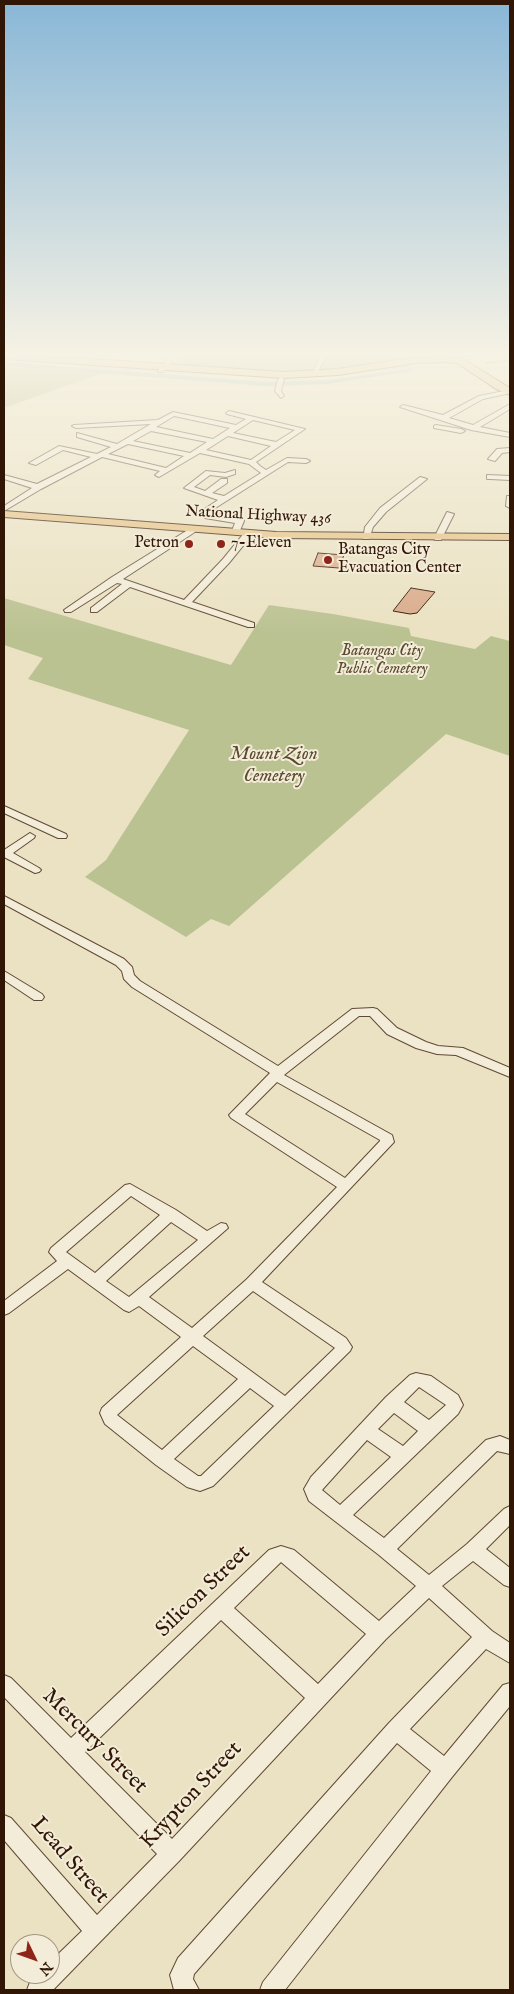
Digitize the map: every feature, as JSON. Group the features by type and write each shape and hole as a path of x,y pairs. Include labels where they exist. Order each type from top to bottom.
{"main road":[{"name":"National Highway 436","path":"4,514 248,534 366,538 510,536"}],"street":[{"path":"157,446 189,455"},
{"path":"33,463 62,448 162,472 204,446"},
{"path":"252,462 275,446"},
{"path":"4,509 38,487 117,447"},
{"path":"198,450 252,462 257,468 266,473"},
{"path":"492,458 500,451 510,450"},
{"path":"236,533 240,521 208,516 204,513 287,460 306,461"},
{"path":"224,499 188,488 209,473 226,476 232,472"},
{"path":"4,477 38,487"},
{"path":"490,477 510,478"},
{"path":"366,538 369,527 383,510 423,479"},
{"path":"206,494 224,482"},
{"path":"510,498 510,506"},
{"path":"438,538 450,514"},
{"path":"68,610 194,530"},
{"path":"186,603 226,561 248,534"},
{"path":"115,579 251,625"},
{"path":"94,610 129,583"},
{"path":"4,809 62,836"},
{"path":"30,836 4,854 35,870"},
{"path":"4,899 120,962 128,970 128,976 136,984 277,1074 387,1138 387,1142 252,1283 108,1413 110,1419 162,1460 193,1482 200,1484 207,1481 344,1347 340,1342 252,1283"},
{"path":"4,975 38,997"},
{"path":"346,1186 236,1115 277,1074 356,1012 373,1012 392,1031 420,1045 437,1050 458,1050 510,1073"},
{"path":"208,1239 130,1189 56,1252 129,1306 221,1228"},
{"path":"96,1281 171,1214"},
{"path":"4,1310 68,1261"},
{"path":"139,1298 285,1405"},
{"path":"162,1460 249,1378"},
{"path":"340,1516 452,1409 454,1405 452,1400 420,1379 416,1380 392,1402 316,1482 313,1489 315,1496 340,1516 385,1550 429,1586 485,1637 510,1654"},
{"path":"392,1402 430,1430"},
{"path":"366,1430 404,1456"},
{"path":"385,1550 492,1445 500,1442 510,1447"},
{"name":"Krypton Street","path":"38,1990 172,1854 378,1632 473,1550 510,1514"},
{"path":"473,1550 510,1579"},
{"name":"Silicon Street","path":"71,1752 222,1609 274,1556 281,1554 288,1556 378,1632"},
{"path":"222,1609 318,1697"},
{"path":"188,1990 183,1985 181,1975 186,1966 396,1730 485,1637"},
{"name":"Mercury Street","path":"4,1684 172,1854"},
{"path":"271,1990 445,1770 510,1692"},
{"path":"396,1730 445,1770"},
{"name":"Lead Street","path":"4,1825 96,1931"}],"green space":[{"name":"Mount Zion Cemetery","path":"4,598 231,665 269,605 409,628 411,636 475,649 491,636 510,641 510,756 446,734 229,926 211,919 186,937 85,877 106,860 189,730 28,679 43,658 4,645"}],"building":[{"name":"Batangas City Evacuation Center","path":"318,553 344,555 339,568 313,566"},
{"path":"411,588 435,592 417,613 410,614 393,611"}],"place":[{"name":"Petron","path":"189,544"},
{"name":"7-Eleven","path":"221,544"},
{"name":"Batangas City Evacuation Center","path":"328,560"}],"park label":[{"name":"Batangas City Public Cemetery","path":"382,661"}]}
